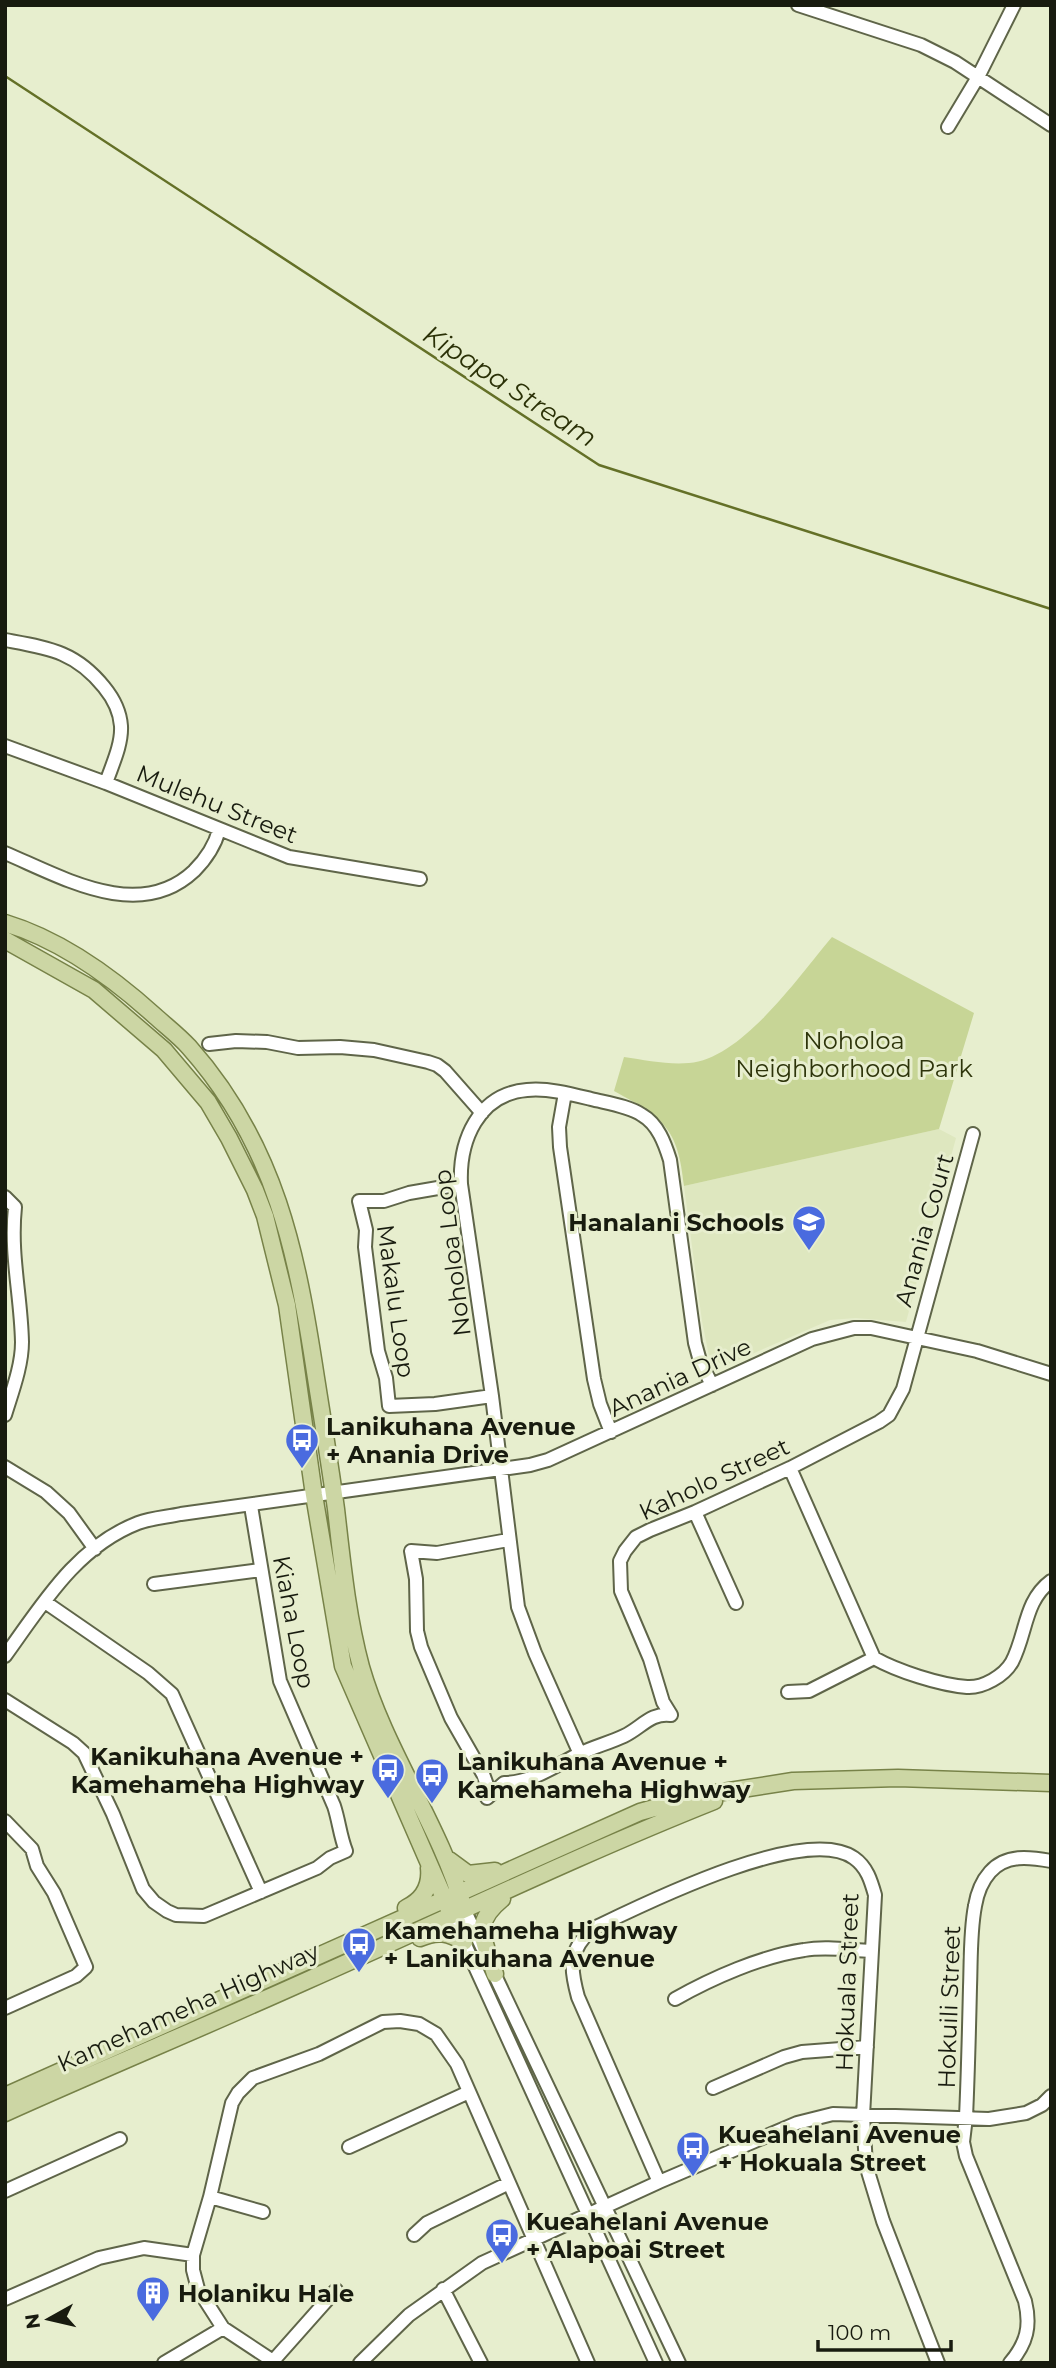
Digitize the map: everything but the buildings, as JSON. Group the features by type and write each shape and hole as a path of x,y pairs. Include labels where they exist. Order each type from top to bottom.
{"main road":[{"path":"5,923 24,929 69,951 142,1004 188,1046 233,1104 267,1169 280,1205 303,1294 334,1492 348,1609 361,1667 375,1704 444,1854 455,1904"},
{"path":"5,940 94,990 164,1050 208,1102 229,1138 265,1216 284,1293 314,1495 344,1666 428,1858 455,1904"},
{"name":"Kamehameha Highway","path":"5,2113 307,1981 455,1904 511,1868 640,1812 697,1796 793,1781 898,1778 1051,1783"},
{"name":"Kamehameha Highway","path":"5,2096 264,1979 455,1904 514,1888 626,1836 736,1792"},
{"path":"444,1854 467,1874 511,1868"},
{"path":"264,1979 352,1931 421,1899 429,1884 428,1858"},
{"path":"495,1974 482,1921 488,1911 514,1888"},
{"path":"307,1981 436,1933 449,1934 464,1942"}],"street":[{"path":"798,5 921,45 955,62 1051,125"},
{"path":"948,127 978,77 1014,5"},
{"path":"5,640 44,647 67,655 89,669 111,695 118,714 120,734 118,750 106,783"},
{"name":"Mulehu Street","path":"5,746 106,783 289,858 420,879"},
{"path":"5,853 104,893 140,894 160,891 187,877 200,865 217,839 219,830"},
{"path":"209,1044 236,1041 267,1042 298,1048 340,1047 428,1062 437,1065 452,1077 482,1113"},
{"name":"Noholoa Loop","path":"580,1754 523,1626 518,1607 492,1396 461,1184 460,1162 471,1129 494,1101 510,1093 527,1090 565,1093 642,1114 655,1127 665,1145 675,1192 695,1343 700,1361 712,1385"},
{"path":"565,1093 559,1127 560,1147 594,1378 611,1432"},
{"name":"Anania Court","path":"916,1337 973,1134"},
{"name":"Makalu Loop","path":"461,1184 409,1193 384,1201 359,1201 366,1230 365,1247 378,1351 386,1378 389,1406 435,1404 492,1396"},
{"path":"5,1197 15,1207 12,1236 22,1341 21,1359 5,1415"},
{"name":"Anania Drive","path":"5,1656 64,1577 118,1532 140,1522 548,1460 812,1339 836,1331 871,1328 916,1337 1010,1360 1051,1374"},
{"name":"Kaholo Street","path":"508,1540 438,1553 411,1551 416,1579 417,1631 421,1647 451,1718 483,1774 487,1785 487,1798 504,1783 517,1783 626,1736 655,1715 671,1714 663,1702 650,1659 621,1591 620,1561 625,1551 636,1537 665,1522 695,1512 790,1468 889,1415 903,1389 916,1337"},
{"path":"5,1467 46,1492 69,1513 95,1549"},
{"path":"790,1468 874,1658 889,1667 968,1688 987,1683 1001,1675 1011,1664 1031,1602 1040,1589 1051,1581"},
{"name":"Kiaha Loop","path":"5,1700 73,1743 84,1753 113,1814 143,1889 154,1902 176,1915 204,1916 317,1868 346,1851 334,1806 280,1681 251,1506"},
{"path":"695,1512 736,1603"},
{"path":"154,1584 261,1570"},
{"path":"45,1602 148,1672 172,1694 261,1892"},
{"path":"788,1692 809,1691 874,1658"},
{"path":"5,1821 32,1849 37,1866 54,1893 86,1967 76,1976 5,2008"},
{"name":"Hokuala Street","path":"659,2182 578,1997 571,1965 574,1951 581,1939 592,1929 703,1878 766,1859 826,1849 853,1857 865,1867 875,1895 870,1951 863,2145 870,2183 938,2363"},
{"name":"Hokuili Street","path":"1010,2363 1019,2352 1029,2320 1025,2301 966,2156 963,2142 967,2117 971,1951 975,1906 981,1886 990,1872 1012,1859 1030,1857 1051,1860"},
{"path":"455,1904 464,1942 656,2363"},
{"path":"455,1904 495,1974 679,2363"},
{"path":"675,1999 697,1987 771,1958 804,1950 870,1951"},
{"path":"336,2290 275,2362 223,2328 198,2289 193,2270 193,2255 232,2103 253,2078 319,2054 383,2022 419,2024 436,2034 457,2064 588,2363"},
{"path":"713,2088 784,2057 802,2052 867,2047"},
{"path":"349,2147 469,2092"},
{"path":"360,2363 409,2315 482,2263 659,2182 797,2123 833,2114 989,2119 1008,2117 1048,2106"},
{"path":"5,2191 120,2138"},
{"path":"414,2235 428,2223 509,2182"},
{"path":"210,2197 263,2212"},
{"path":"5,2298 99,2258 144,2248 193,2255"},
{"path":"443,2289 481,2363"},
{"path":"164,2363 223,2328"}],"shaded area":[{"name":"Hanalani Schools","path":"939,1129 956,1138 906,1322 856,1318 830,1320 724,1366 709,1356 684,1186"}],"green space":[{"name":"Noholoa Neighborhood Park","path":"832,937 974,1013 939,1129 684,1186 678,1150 666,1127 645,1109 614,1091 624,1057 665,1063 689,1063 709,1058 729,1047 768,1013"}],"waterway":[{"name":"Kipapa Stream","path":"5,76 599,465 1051,609"}],"place":[{"name":"Hanalani Schools","path":"809,1252"},
{"name":"Lanikuhana Avenue + Anania Drive","path":"302,1470"},
{"name":"Kanikuhana Avenue + Kamehameha Highway","path":"388,1800"},
{"name":"Lanikuhana Avenue + Kamehameha Highway","path":"432,1805"},
{"name":"Kamehameha Highway + Lanikuhana Avenue","path":"359,1974"},
{"name":"Kueahelani Avenue + Hokuala Street","path":"693,2178"},
{"name":"Kueahelani Avenue + Alapoai Street","path":"502,2265"},
{"name":"Holaniku Hale","path":"153,2323"}]}
